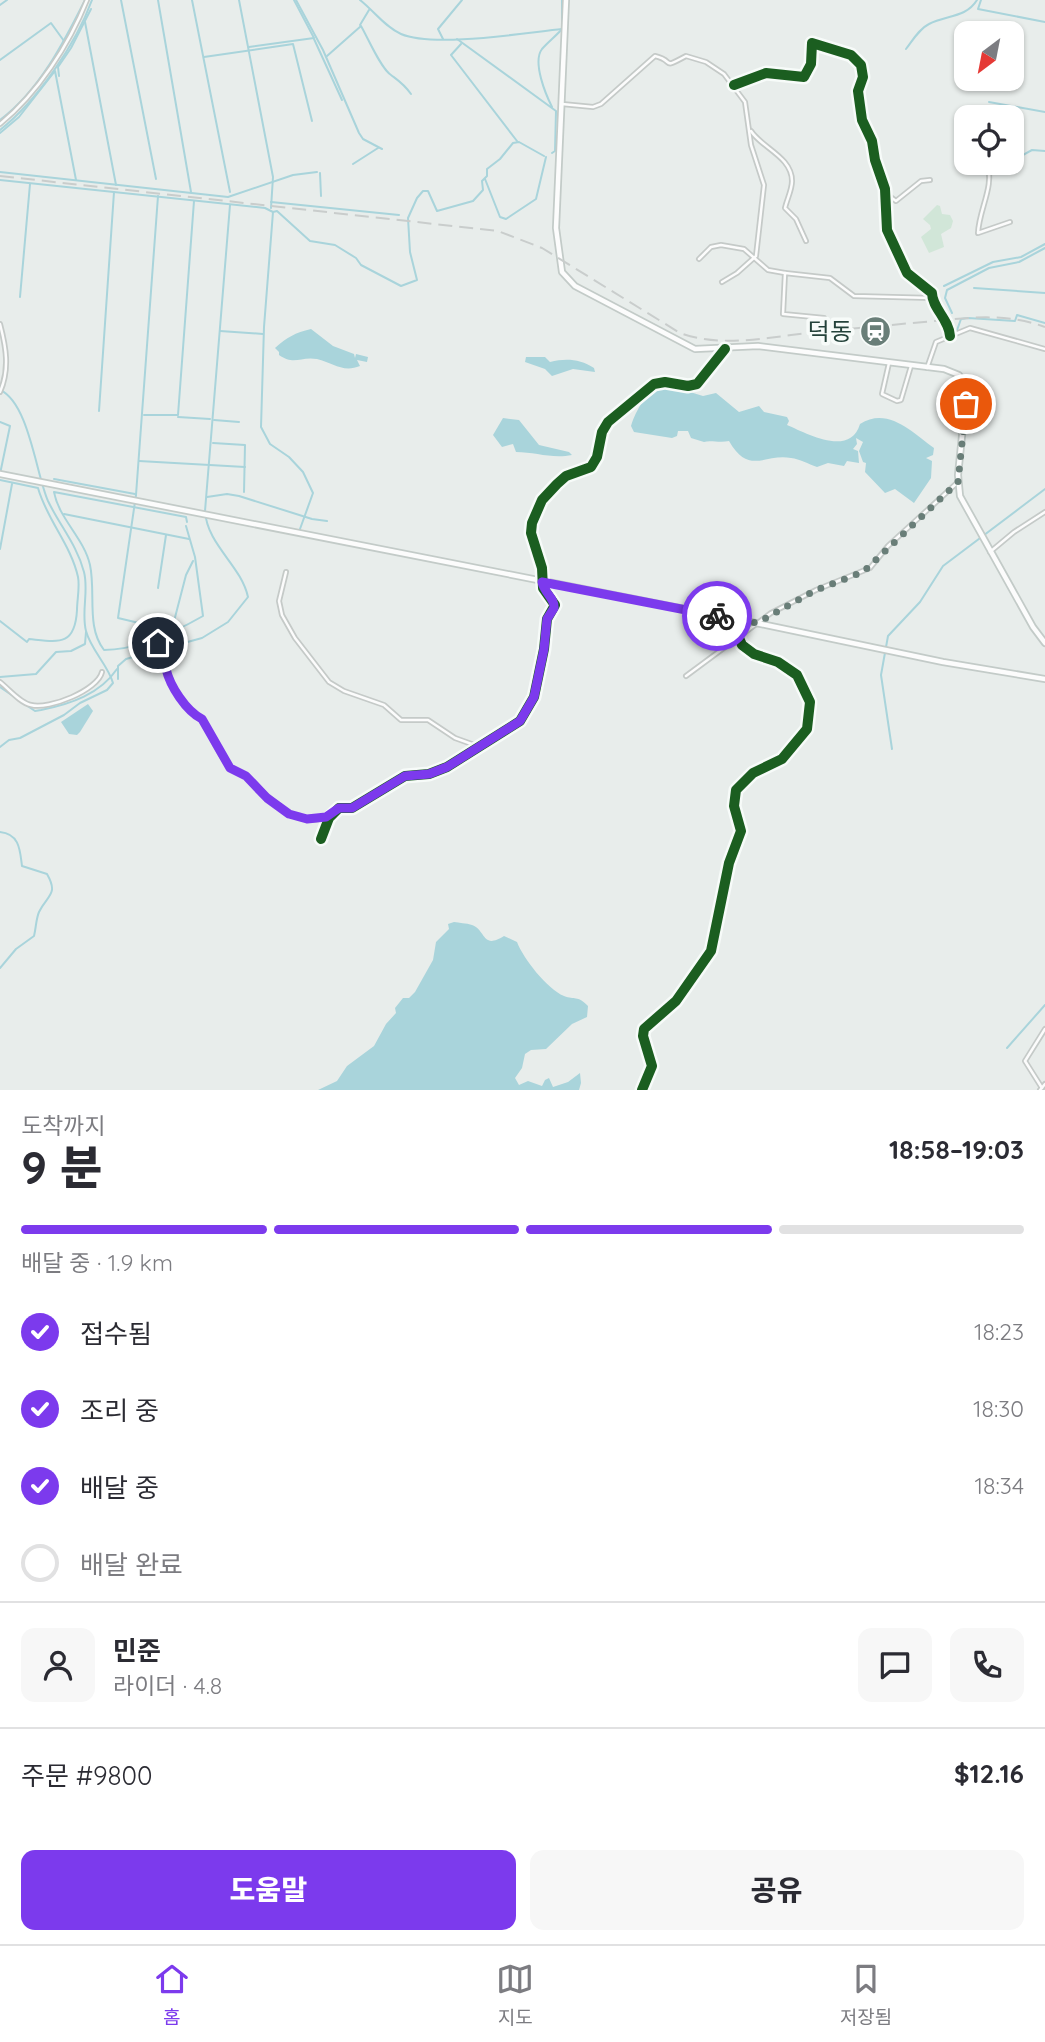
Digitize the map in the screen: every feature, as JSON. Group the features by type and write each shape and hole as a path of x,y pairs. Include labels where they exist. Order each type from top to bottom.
{"main road":[{"path":"566,0 556,228 560,266 564,277 575,286 687,347 725,349 758,346 953,371 960,375 965,385 966,404 958,482 963,503 1032,627 1045,643"},
{"path":"0,474 943,662 1045,679"}],"street":[{"path":"0,124 20,106 62,50 87,0"},
{"path":"734,85 766,74 804,77 809,69 812,43 855,57 863,71 858,91 862,120 873,141 885,193 887,230 900,264 910,277 930,291 947,321 950,336"},
{"path":"562,104 593,107 601,104 655,56 668,65 675,64 686,56 706,62 724,74 734,85 748,108 751,145 764,185 754,256 737,273 722,282"},
{"path":"749,128 756,139 779,155 791,174 791,191 785,208 796,219 806,241"},
{"path":"988,175 989,186 979,215 978,233 1010,222"},
{"path":"885,193 896,201 921,181 930,180"},
{"path":"699,260 716,245 744,249 768,270 830,278 854,296 932,298"},
{"path":"785,274 783,314 824,318"},
{"path":"0,324 6,352 1,390"},
{"path":"928,368 936,342 970,328 1045,349"},
{"path":"158,643 163,649 166,671 177,694 196,716 202,719 230,768 246,776 267,798 289,814 312,820 332,814 339,808 352,808 405,776 429,774 447,767 520,721 534,697 547,619 555,605 545,593 542,568 531,528 534,514 548,492 566,476 591,467 604,427 645,391 660,382 688,386 697,384 725,349"},
{"path":"889,363 882,394 897,401 901,400 911,366"},
{"path":"686,676 757,623 816,590 870,568 888,546 958,482"},
{"path":"990,552 1045,512"},
{"path":"286,572 279,601 282,615 295,638 329,682 344,691 384,705 401,720 428,720 455,738 480,747"},
{"path":"642,1090 652,1066 643,1036 644,1029 676,1001 711,951 729,863 741,831 734,806 736,790 753,773 782,758 808,724 810,702 797,674 778,662 754,654 741,645 739,638"},
{"path":"0,682 28,704 39,705 89,690 99,681 102,672"},
{"path":"321,839 332,814"},
{"path":"1045,1029 1026,1061 1041,1089 1045,1084"}],"green space":[{"path":"937,205 940,206 942,214 950,215 953,221 951,228 941,234 944,247 929,253 921,237 931,229 923,219"}],"water":[{"path":"311,329 333,346 354,354 355,358 356,354 368,357 367,362 357,360 360,366 348,368 317,359 294,360 279,355 275,348 279,344"},
{"path":"526,357 545,357 550,362 578,361 594,368 595,372 573,369 552,376 545,369 525,362"},
{"path":"664,384 703,396 716,393 739,412 759,406 764,412 787,417 787,425 827,440 847,440 855,434 860,424 870,419 890,420 909,429 934,448 933,455 926,458 932,461 931,478 914,503 895,489 885,493 865,472 866,463 859,451 863,442 856,438 857,444 853,449 858,451 859,463 847,461 844,466 828,463 817,467 791,458 758,461 743,458 729,441 704,442 691,438 688,431 678,431 677,436 672,438 634,432 631,426 639,407 652,391"},
{"path":"503,418 519,420 539,445 572,455 516,452 513,444 502,447 493,435"},
{"path":"88,704 93,711 80,732 77,735 69,734 61,722"},
{"path":"454,922 476,927 488,940 497,940 504,936 517,942 530,964 550,987 588,1006 587,1017 572,1024 546,1049 531,1050 525,1054 522,1068 515,1078 519,1085 528,1081 542,1086 549,1078 553,1087 568,1082 580,1073 579,1090 318,1090 337,1081 347,1066 374,1046 386,1024 396,1013 395,1008 403,998 409,998 415,992 433,960 436,942 449,929 448,924"}],"waterway":[{"path":"0,5 7,0"},
{"path":"0,120 27,95 38,80 59,49 85,0"},
{"path":"0,130 28,104 54,71 76,35 92,0"},
{"path":"121,0 156,179"},
{"path":"158,0 191,192"},
{"path":"192,0 230,192"},
{"path":"239,0 273,177 271,208"},
{"path":"249,47 314,38 294,0"},
{"path":"296,0 323,50 359,133 363,139 382,149"},
{"path":"360,0 395,31 416,38 456,40 562,29"},
{"path":"443,39 438,29 462,0"},
{"path":"552,107 546,95 538,62 542,49 562,29 562,0"},
{"path":"906,49 925,26 961,13 977,0"},
{"path":"981,0 978,9 1045,22"},
{"path":"59,76 58,67 91,9"},
{"path":"360,25 369,10"},
{"path":"85,22 116,185"},
{"path":"0,60 51,23 64,41"},
{"path":"327,56 361,26 387,72 411,94"},
{"path":"314,39 342,100"},
{"path":"457,39 556,111 555,151 552,153"},
{"path":"204,57 293,44 312,121"},
{"path":"461,44 451,55 517,141"},
{"path":"0,133 19,117 55,71 76,180"},
{"path":"989,102 1045,112"},
{"path":"273,212 277,211 310,241 335,245 356,258 361,265 401,286 417,280 410,252 408,218 423,191 428,191 437,211 473,201 483,190 482,181 487,176 487,169 500,159 513,143 519,142 544,156"},
{"path":"353,164 378,148"},
{"path":"1024,154 1032,150 1045,151"},
{"path":"485,179 500,217 506,219 536,199 546,157"},
{"path":"0,172 228,197 293,175 317,172"},
{"path":"320,173 321,196"},
{"path":"0,180 265,208 273,212 264,327 261,427 270,444 289,457 303,472 313,493 300,529"},
{"path":"20,297 30,184"},
{"path":"99,411 114,192"},
{"path":"139,623 118,618 136,495 158,196"},
{"path":"144,415 178,415 194,201"},
{"path":"271,202 399,215"},
{"path":"118,679 118,666 126,659 202,638 228,622 248,597 239,575 212,534 205,511 230,205"},
{"path":"944,286 993,262 1021,257 1045,244"},
{"path":"952,313 945,298 947,290 989,268 1019,262 1045,248"},
{"path":"974,288 1045,293"},
{"path":"956,333 961,319 968,318 1015,321 1017,315 1045,323"},
{"path":"220,331 263,334"},
{"path":"0,390 10,397 18,409 48,501 81,562 86,587 86,631 113,683 107,690 80,703 64,715 20,738 9,740 0,747"},
{"path":"178,417 210,419"},
{"path":"214,420 239,422"},
{"path":"0,422 10,426 0,474"},
{"path":"213,443 245,445 244,492"},
{"path":"139,461 245,467"},
{"path":"54,479 135,494"},
{"path":"0,480 38,488 75,565 79,585 76,622 73,631 63,640 29,639 27,642 0,621"},
{"path":"0,549 12,484"},
{"path":"892,749 881,675 888,636 920,602 943,566 1045,489"},
{"path":"186,526 195,557 203,616 155,639 129,647 104,650 98,641 93,620 92,576 87,555 61,511 54,492 186,517 187,522"},
{"path":"207,497 227,494 239,496 312,519 327,521"},
{"path":"64,514 189,539"},
{"path":"158,588 166,535"},
{"path":"172,629 186,575 193,561"},
{"path":"0,677 36,674 56,652 71,651 85,644 86,632"},
{"path":"23,703 35,711 74,701 102,685 117,669"},
{"path":"0,687 16,698"},
{"path":"0,832 7,833 15,840 22,866 47,874 52,886 52,891 38,915 34,936 16,949 0,968"},
{"path":"1007,1048 1045,1005"}],"railway":[{"path":"0,176 498,231 542,248 680,333 707,339 749,340 970,318 1014,319 1045,327"}],"cycle path":[{"path":"734,85 766,73 804,77 811,64 812,43 851,55 861,65 863,77 858,91 862,120 872,141 885,189 887,230 907,273 932,293 950,336"},
{"path":"321,839 329,818 339,808 352,808 405,776 429,774 447,767 520,721 534,697 547,619 555,605 543,588 542,568 531,533 532,523 542,500 566,476 591,467 608,422 654,384 697,384 725,349"},
{"path":"642,1090 652,1066 643,1036 644,1029 676,1001 711,951 729,863 741,831 734,806 736,790 753,773 782,759 807,729 810,702 797,675 778,662 754,654 742,645 739,638"}],"way so far":[{"path":"717,616 757,623 816,590 870,568 888,546 958,482 966,404"}],"place":[{"name":"덕동","path":"875,331"}],"route":[{"path":"158,643 162,646 166,671 177,694 196,716 202,719 230,768 246,776 267,798 289,814 312,820 326,817 339,808 352,808 405,776 429,774 447,767 520,721 534,697 547,619 555,605 545,593 542,582 717,616"}]}
